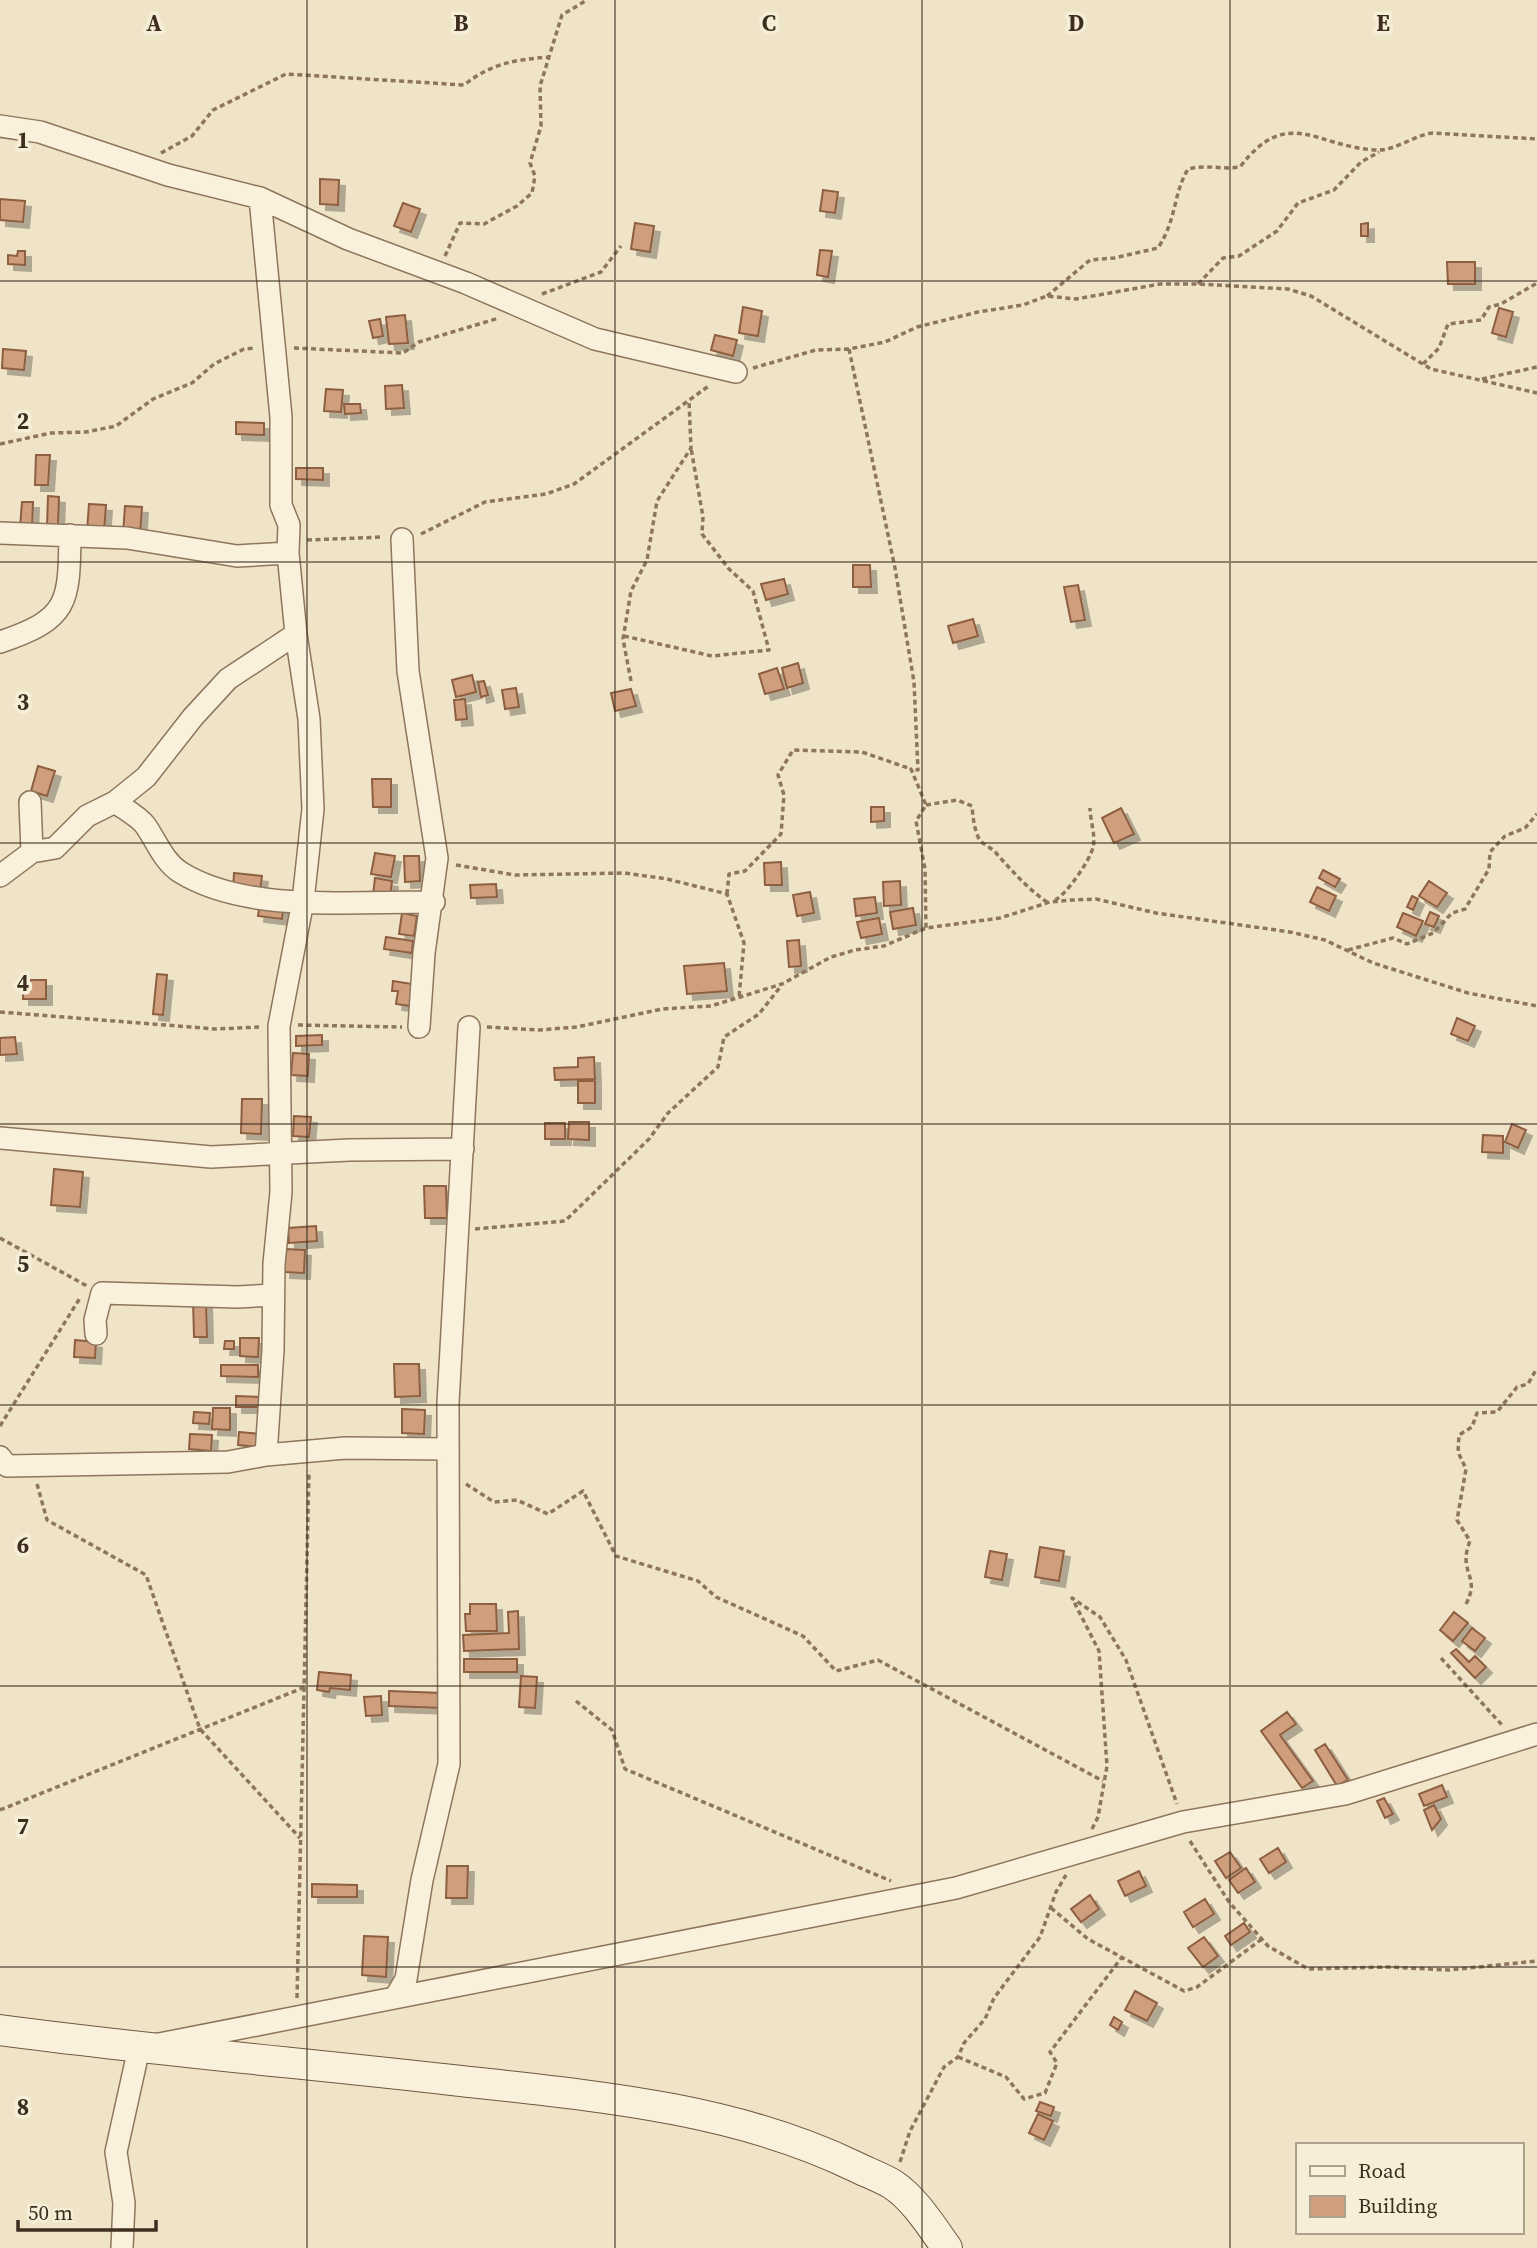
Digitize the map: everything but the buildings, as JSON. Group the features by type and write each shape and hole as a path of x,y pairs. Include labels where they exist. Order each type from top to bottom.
{"main road":[{"path":"0,2030 139,2048 552,2091 694,2114 774,2134 832,2155 893,2185 928,2221 947,2248"}],"street":[{"path":"0,126 40,132 137,165 260,198 348,239 438,273 595,339 736,372"},
{"path":"260,198 281,417 281,505 289,525 288,553 296,634 309,719 313,809 303,901 279,1026 281,1153 266,1455"},
{"path":"0,533 149,541 191,551 237,556 288,553"},
{"path":"0,642 50,620 64,605 70,535"},
{"path":"402,539 408,671 437,858 434,902 424,953 419,1027"},
{"path":"0,876 32,852 55,848 87,816 115,802 146,776 193,717 228,679 296,634"},
{"path":"30,802 32,852"},
{"path":"115,802 143,822 164,856 179,871 232,894 303,901 434,902"},
{"path":"396,1996 406,1979 422,1880 449,1763 448,1448 469,1027"},
{"path":"0,1138 211,1157 463,1149"},
{"path":"96,1334 95,1320 102,1293 238,1297 273,1295"},
{"path":"0,1457 7,1466 32,1466 228,1462 266,1455 345,1448 448,1448"},
{"path":"122,2248 124,2203 116,2152 139,2048 923,1895 1183,1822 1345,1794 1537,1734"}],"path":[{"path":"438,273 460,223 485,224 517,206 532,193 535,176 530,163 541,126 540,86 562,15 587,0"},
{"path":"137,165 192,136 213,110 286,74 464,85 485,69 519,59 549,57"},
{"path":"288,553 310,539 402,539 432,530 485,502 559,491 689,401 736,372 816,350 849,349 885,342 918,327 978,312 1023,305 1047,296 1090,260 1114,258 1158,248 1168,234 1176,212 1180,182 1188,169 1207,164 1225,170 1240,167 1263,141 1285,133 1308,134 1381,151"},
{"path":"1198,284 1223,258 1239,256 1277,231 1298,203 1334,190 1361,162 1418,135 1433,133 1537,139"},
{"path":"521,308 537,297 601,272 621,246"},
{"path":"1423,364 1439,348 1448,324 1481,320 1489,307 1501,304 1537,283"},
{"path":"1047,296 1076,299 1160,284 1288,289 1311,296 1431,369 1537,393"},
{"path":"739,997 744,943 727,894 729,874 746,871 781,834 784,794 778,775 793,750 862,752 918,769 914,682 895,568 849,349"},
{"path":"1476,380 1524,372 1537,367"},
{"path":"624,636 712,656 769,649 753,591 729,569 702,534 703,517 691,447 689,401"},
{"path":"631,681 624,636 631,591 647,560 657,501 691,447"},
{"path":"911,769 926,806"},
{"path":"926,928 925,869 916,821 926,806 957,800 972,806 974,825 981,842 996,852 1003,865 1021,878 1027,888 1048,903 1096,899 1156,913 1290,932 1325,940 1373,963 1468,993 1537,1006"},
{"path":"469,1027 538,1030 577,1027 662,1009 711,1006 782,984 831,957 884,946 926,928 1000,918 1048,903 1063,896 1091,854 1094,844 1090,808"},
{"path":"1346,951 1393,938 1407,944 1433,933 1452,913 1465,909 1489,869 1490,852 1505,836 1525,828 1537,814"},
{"path":"435,875 460,864 515,875 625,873 667,879 727,894"},
{"path":"458,1230 565,1221 718,1066 724,1037 759,1014 782,984"},
{"path":"0,1012 216,1028 419,1027"},
{"path":"0,1238 87,1286 0,1426"},
{"path":"1466,1604 1471,1594 1471,1574 1465,1560 1469,1541 1457,1520 1466,1469 1458,1452 1459,1435 1472,1427 1477,1413 1497,1412 1517,1387 1528,1384 1537,1368"},
{"path":"290,1453 310,1472 296,2016"},
{"path":"32,1466 47,1520 146,1575 200,1729 301,1839"},
{"path":"448,1475 494,1502 517,1500 548,1514 583,1491 616,1556 698,1581 716,1597 803,1636 836,1671 878,1660 1104,1781"},
{"path":"893,2185 910,2131 944,2067 958,2057 964,2043 985,2019 994,1998 1040,1937 1056,1892 1081,1852 1098,1817 1107,1766 1099,1651 1072,1598 1100,1617 1126,1660 1191,1846 1230,1902 1268,1946 1308,1969 1388,1967 1449,1970 1537,1961"},
{"path":"1441,1658 1497,1717 1512,1742"},
{"path":"0,1810 305,1687"},
{"path":"576,1701 612,1730 625,1769 923,1895"},
{"path":"1051,1908 1088,1939 1184,1990 1197,1987 1262,1939"},
{"path":"958,2057 1006,2077 1024,2099 1045,2093 1057,2063 1050,2052 1122,1957"}]}
